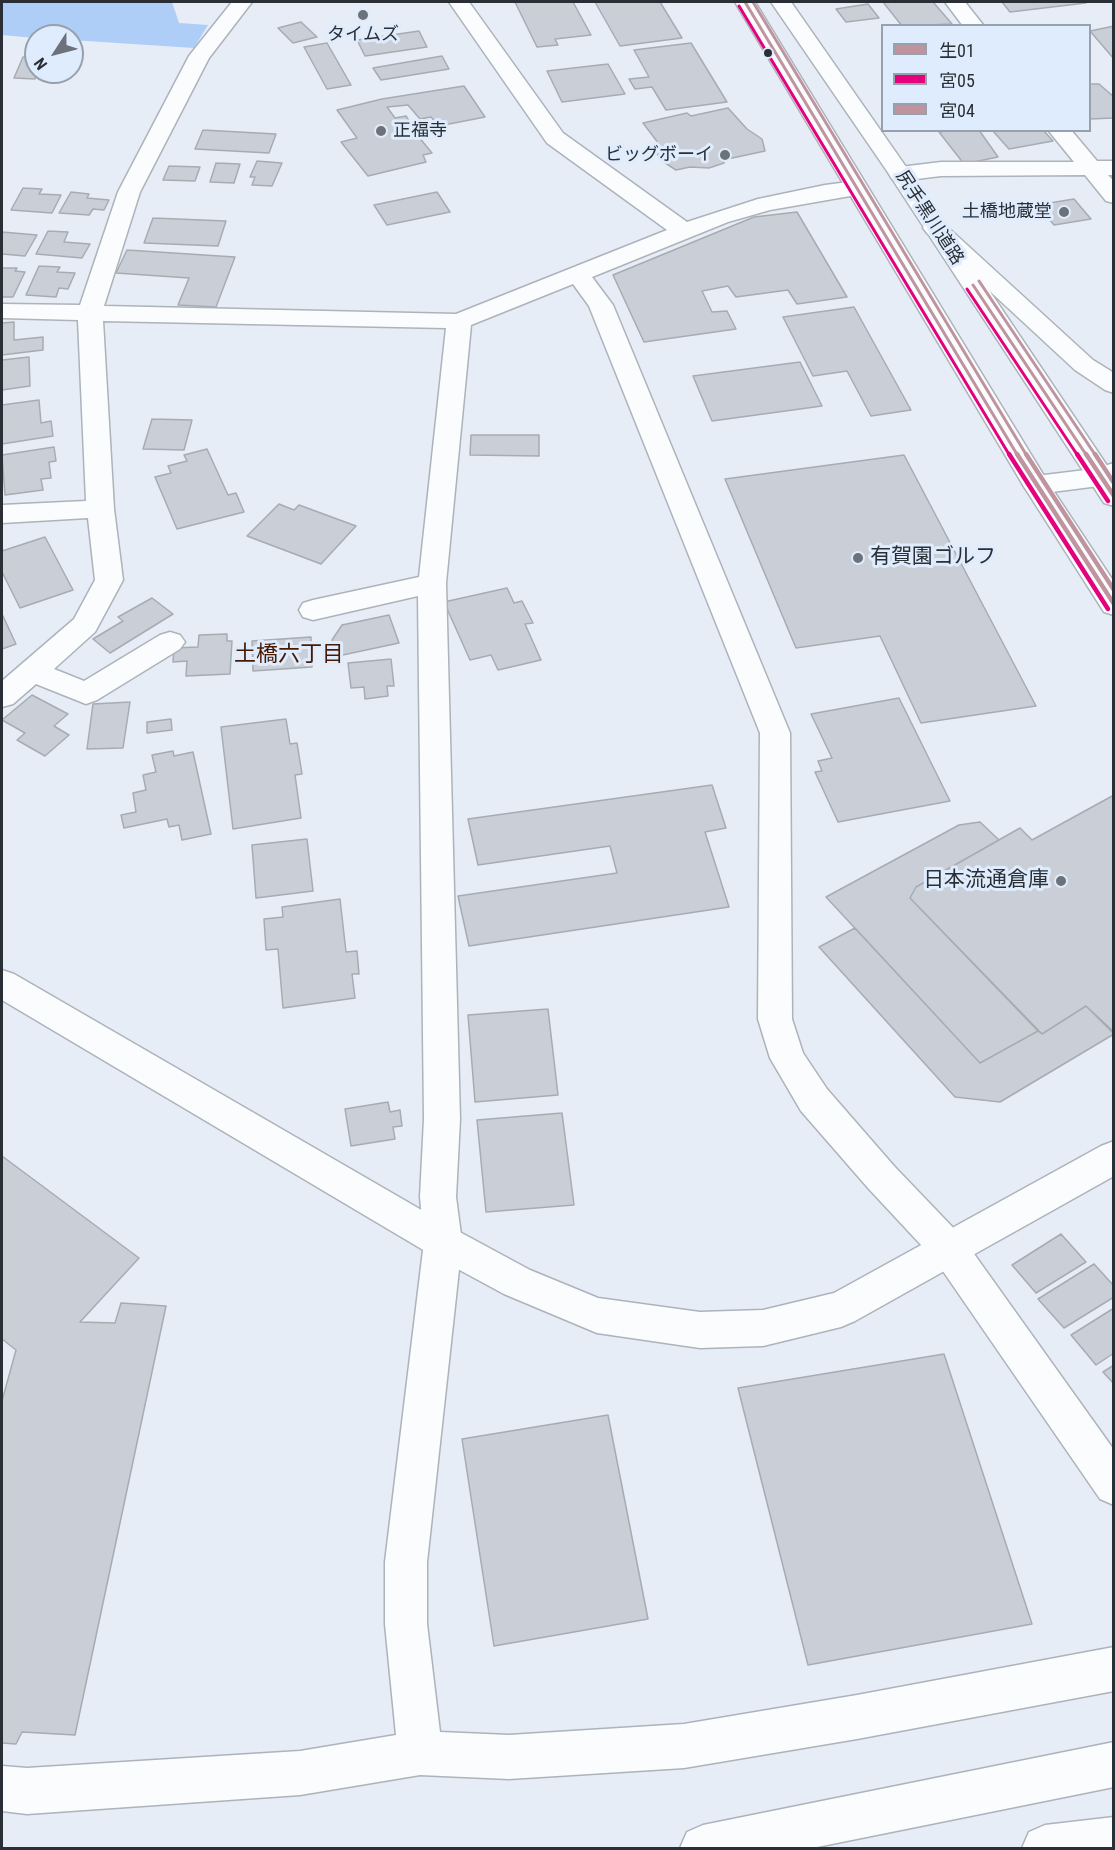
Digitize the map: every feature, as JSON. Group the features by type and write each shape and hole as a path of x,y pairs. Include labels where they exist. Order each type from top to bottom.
{"main road":[{"path":"2,697 85,625 109,580 100,509 90,312 129,192 199,56 242,2"},
{"path":"459,2 555,138 684,231"},
{"path":"745,2 1036,485 1113,605"},
{"name":"尻手黒川道路","path":"781,2 1110,481"},
{"path":"955,2 972,24"},
{"path":"1061,132 1113,196"},
{"path":"900,174 941,169 1113,168"},
{"path":"2,311 459,321 684,231 766,204 855,188"},
{"path":"935,228 1084,365 1113,385"},
{"path":"578,275 601,305 776,732 775,1019 787,1058 814,1100 881,1177 949,1249 1113,1485"},
{"path":"420,1753 406,1624 406,1562 443,1242 438,1197 442,1119 432,583 459,321"},
{"path":"1036,485 1110,481"},
{"path":"2,514 100,509"},
{"path":"313,610 432,583"},
{"path":"31,671 86,693 170,642"},
{"path":"2,984 443,1242 517,1282 597,1315 700,1330 763,1328 841,1309 1113,1157"},
{"path":"2,1789 39,1790 300,1773 420,1753 509,1757 684,1746 857,1717 1113,1669"},
{"path":"703,1848 1113,1764"},
{"path":"1045,1848 1113,1840"}],"shaded area":[{"path":"2,2 172,2 179,23 208,25 194,48 84,41 84,24 24,24 24,37 2,35"}],"building":[{"path":"515,2 573,2 591,35 555,39 558,45 537,47"},
{"path":"595,2 660,2 682,38 620,46"},
{"path":"883,2 933,2 952,24 900,24"},
{"path":"1002,2 1084,2 1086,3 1010,12"},
{"path":"868,4 879,18 846,22 836,9"},
{"path":"301,22 317,37 293,43 278,28"},
{"path":"1114,26 1114,59 1091,32"},
{"path":"419,31 427,47 365,56 357,40"},
{"path":"327,43 351,85 327,89 304,47"},
{"path":"691,43 727,102 666,110 652,87 635,89 629,79 649,77 634,50"},
{"path":"442,56 449,69 381,80 373,68"},
{"path":"23,57 24,57 24,78 14,78"},
{"path":"608,64 625,94 562,102 547,71"},
{"path":"1091,84 1099,84 1114,97 1114,118 1091,119"},
{"name":"正福寺","path":"464,86 485,117 439,126 431,117 420,119 408,105 387,107 395,118 406,116 415,130 406,132 410,137 418,136 432,153 423,155 426,162 368,176 341,142 357,138 337,110 382,99"},
{"path":"728,108 747,129 762,139 765,151 723,160 724,163 709,168 690,167 676,170 659,159 655,146 659,144 643,123 687,113 691,116"},
{"path":"203,130 276,134 269,153 195,149"},
{"path":"939,132 980,132 998,157 964,164"},
{"path":"994,132 1045,132 1053,141 1009,149"},
{"path":"257,161 282,163 272,186 252,185 255,177 250,177"},
{"path":"216,163 240,164 234,183 210,182"},
{"path":"169,166 200,167 195,181 163,180"},
{"path":"23,188 42,189 39,194 61,195 52,213 11,210"},
{"path":"71,192 89,194 87,198 109,200 104,210 93,209 89,215 59,213"},
{"path":"437,192 450,212 387,225 374,205"},
{"name":"土橋地蔵堂","path":"1074,199 1091,219 1054,225 1037,205"},
{"path":"797,212 847,297 797,304 788,290 736,297 728,286 702,291 712,312 727,311 736,329 644,342 613,275 754,217"},
{"path":"153,218 226,221 218,246 144,243"},
{"path":"48,231 68,232 64,242 90,244 82,258 36,254"},
{"path":"2,232 37,235 25,256 2,254"},
{"path":"127,250 235,257 216,307 178,305 189,278 116,273"},
{"path":"39,266 60,267 57,272 75,273 68,289 59,288 56,297 26,295"},
{"path":"2,268 17,268 15,271 25,272 13,297 2,297"},
{"path":"854,307 911,410 871,416 847,371 813,376 783,317"},
{"path":"14,322 14,340 43,337 43,350 2,355 2,323"},
{"path":"29,357 30,386 2,390 2,360"},
{"path":"800,362 822,406 712,421 693,376"},
{"path":"39,400 41,423 51,421 53,436 2,444 2,405"},
{"path":"152,419 192,420 184,450 143,449"},
{"path":"471,435 539,435 539,456 470,455"},
{"path":"54,447 56,461 49,462 51,478 41,479 43,490 5,495 2,455"},
{"path":"207,449 228,495 236,493 244,512 177,529 155,477 171,473 168,466 187,461 184,455"},
{"name":"有賀園ゴルフ","path":"904,455 1036,706 921,723 880,636 796,648 725,479"},
{"path":"279,504 294,510 299,505 356,526 321,564 247,536"},
{"path":"45,537 73,590 20,608 2,572 2,551"},
{"path":"507,588 514,603 522,601 533,623 525,624 541,660 498,670 491,655 470,660 444,602"},
{"path":"152,598 173,614 110,653 93,639 123,621 118,617"},
{"path":"2,614 16,644 2,649"},
{"path":"389,615 399,643 338,656 332,640 342,625"},
{"path":"227,634 227,641 232,641 230,674 186,676 187,661 173,662 174,648 198,647 199,635"},
{"path":"311,637 312,667 253,671 252,641"},
{"path":"391,659 394,686 387,686 388,696 365,699 364,687 351,688 348,663"},
{"path":"32,695 68,714 54,726 69,735 45,756 17,740 25,733 2,720"},
{"path":"899,698 950,801 838,822 815,772 822,771 818,761 832,758 811,714"},
{"path":"130,702 123,748 87,749 93,704"},
{"path":"171,719 172,730 147,733 147,722"},
{"path":"286,719 290,744 297,743 302,774 295,775 301,818 233,829 221,727"},
{"path":"173,751 174,756 193,752 211,834 182,840 179,825 169,827 167,819 124,828 121,815 136,812 133,793 146,790 143,775 156,772 152,755"},
{"path":"712,785 726,828 705,832 729,907 469,946 458,896 617,873 610,846 478,865 468,819"},
{"path":"1114,795 1114,1032 1086,1006 1042,1034 910,898 916,887 1020,828 1032,840"},
{"path":"980,822 999,840 916,887 910,898 1038,1031 980,1063 826,897 959,825"},
{"path":"307,839 313,891 256,898 252,845"},
{"path":"340,899 346,952 357,951 359,974 352,974 355,998 283,1008 278,949 266,950 264,919 283,917 282,907"},
{"path":"855,928 980,1063 1038,1031 1042,1034 1086,1006 1114,1034 1000,1102 955,1097 819,947"},
{"path":"548,1009 558,1095 475,1102 468,1015"},
{"path":"388,1102 390,1112 400,1110 402,1126 393,1127 395,1139 351,1146 345,1109"},
{"path":"562,1113 574,1205 486,1212 477,1120"},
{"path":"2,1156 139,1258 80,1322 115,1323 121,1303 166,1306 75,1735 22,1732 16,1744 2,1743 2,1401 16,1350 2,1339"},
{"path":"1061,1234 1086,1262 1036,1293 1012,1265"},
{"path":"1094,1264 1114,1286 1114,1297 1064,1328 1038,1299"},
{"path":"1114,1308 1114,1353 1096,1365 1071,1335"},
{"path":"944,1354 1032,1624 808,1665 738,1388"},
{"path":"1114,1365 1114,1384 1103,1372"},
{"path":"608,1415 648,1619 494,1646 462,1439"}],"transit line":[{"name":"生01","path":"745,2 1036,485 1114,604"},
{"name":"宮04","path":"753,2 1042,481 1114,590"},
{"name":"宮05","path":"739,6 1030,489 1108,609"},
{"name":"宮04","path":"979,281 1114,483"},
{"name":"生01","path":"973,285 1114,496"},
{"name":"宮05","path":"967,289 1108,501"}],"place":[{"name":"タイムズ","path":"363,15"},
{"name":"正福寺","path":"381,131"},
{"name":"ビッグボーイ","path":"725,155"},
{"name":"土橋地蔵堂","path":"1064,212"},
{"name":"有賀園ゴルフ","path":"858,558"},
{"name":"日本流通倉庫","path":"1061,881"}],"district":[{"name":"土橋六丁目","path":"289,655"}]}
